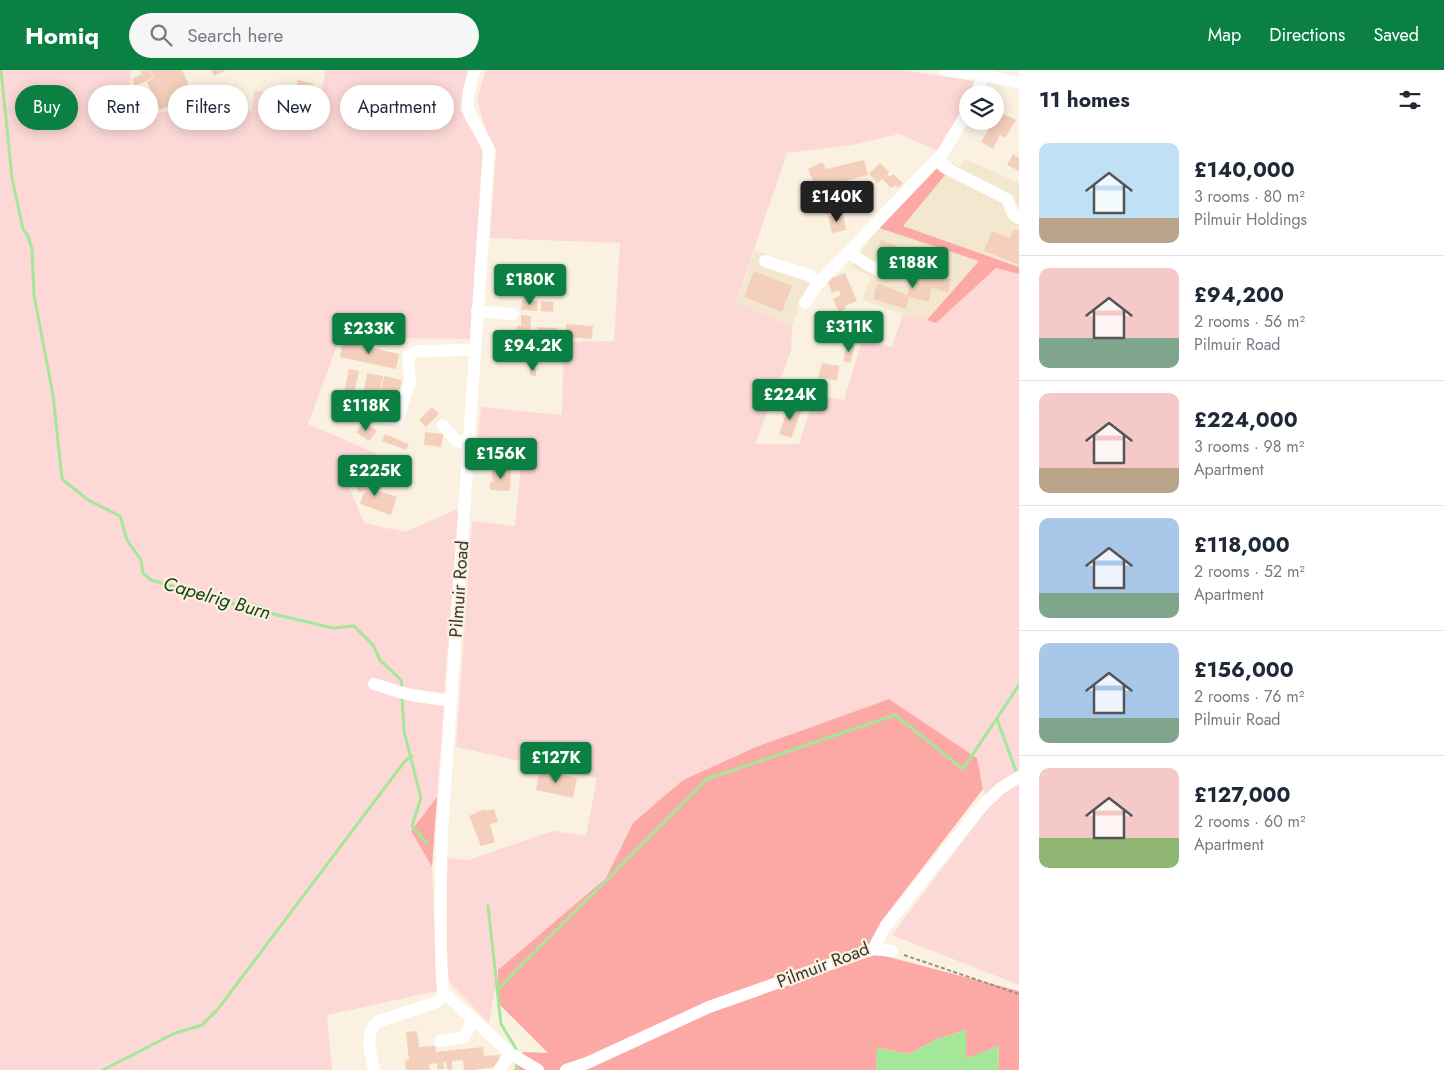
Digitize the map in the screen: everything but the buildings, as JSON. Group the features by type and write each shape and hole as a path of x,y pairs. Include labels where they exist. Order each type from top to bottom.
{"street":[{"name":"Pilmuir Road","path":"445,994 443,992 439,936 442,831 489,150 473,122 466,105 467,96 476,70"},
{"path":"944,70 984,75 1019,83"},
{"path":"980,85 984,75"},
{"path":"805,303 821,282 938,159 959,125"},
{"path":"938,159 946,168 1007,199 1014,215 1019,218"},
{"path":"850,253 890,274 899,272 909,258"},
{"path":"765,261 808,275 821,282"},
{"path":"477,311 513,314"},
{"path":"372,415 398,419 410,381 408,356 418,351 475,350"},
{"path":"442,424 456,441 469,443"},
{"path":"374,684 410,695 451,701"},
{"name":"Pilmuir Road","path":"566,1070 587,1063 710,1007 874,949 885,928 983,805 1001,788 1019,777"},
{"path":"874,949 892,951"},
{"path":"374,1070 369,1042 370,1028 377,1022 437,1002 445,994 511,1054 538,1070"},
{"path":"440,1041 464,1038 473,1019"},
{"path":"499,1070 511,1054"}],"path":[{"path":"892,951 1019,994"}],"shaded area":[{"path":"0,70 131,70 129,85 88,85 88,130 158,130 158,113 168,111 168,130 248,130 248,112 252,110 254,90 258,91 258,130 330,130 330,85 323,85 326,70 471,70 460,109 483,147 471,339 340,337 308,424 380,455 346,479 364,523 405,532 456,510 460,512 444,693 397,687 444,706 437,797 411,831 432,867 437,991 327,1015 332,1070 0,1070"},
{"path":"486,70 903,70 973,81 972,85 959,85 959,118 940,152 899,134 851,145 787,153 736,302 792,327 791,351 755,444 799,444 815,395 844,400 862,340 892,347 903,314 936,322 996,268 1019,274 1019,985 892,935 991,804 983,789 977,758 889,699 756,747 683,780 633,823 606,878 498,970 489,1023 449,982 446,957 447,858 468,860 553,831 586,836 597,778 456,747 472,521 515,526 523,443 478,437 481,407 562,415 564,342 614,341 620,243 490,238 496,150 485,128 477,99"},
{"path":"965,159 1019,183 1019,267 902,226 945,175 953,162 960,167"},
{"path":"934,167 945,175 903,226 1019,267 1019,274 996,268 936,323 927,320 979,261 879,228"},
{"path":"878,228 980,261 927,320 903,314 862,300 871,276 850,267"},
{"path":"755,250 821,275 802,297 792,327 736,303"},
{"path":"889,699 977,758 983,789 880,923 881,955 1019,991 1019,1070 998,1070 999,1046 966,1059 966,1030 937,1039 909,1054 878,1048 876,1070 514,1070 523,1052 548,1053 498,1003 498,970 606,878 633,823 683,780 756,747"},
{"path":"437,797 432,867 411,831"},
{"path":"966,1030 966,1058 999,1046 998,1070 876,1070 877,1048 909,1054 937,1039"}],"waterway":[{"name":"Capelrig Burn","path":"1,70 12,178 23,229 28,236 32,249 34,295 53,395 62,479 88,500 120,516 127,540 141,560 143,573 151,580 241,606 254,605 265,608 273,614 333,628 354,626 373,645 380,660 401,680 402,689"},
{"path":"497,990 707,779 895,715 963,769 1019,685"},
{"name":"Capelrig Burn","path":"402,696 404,731 421,798 412,826 427,843"},
{"path":"997,719 1017,774"},
{"path":"103,1070 173,1034 202,1025 218,1009 405,761 412,756"},
{"path":"488,906 501,1024 516,1052"},
{"path":"516,1061 517,1070"}]}
